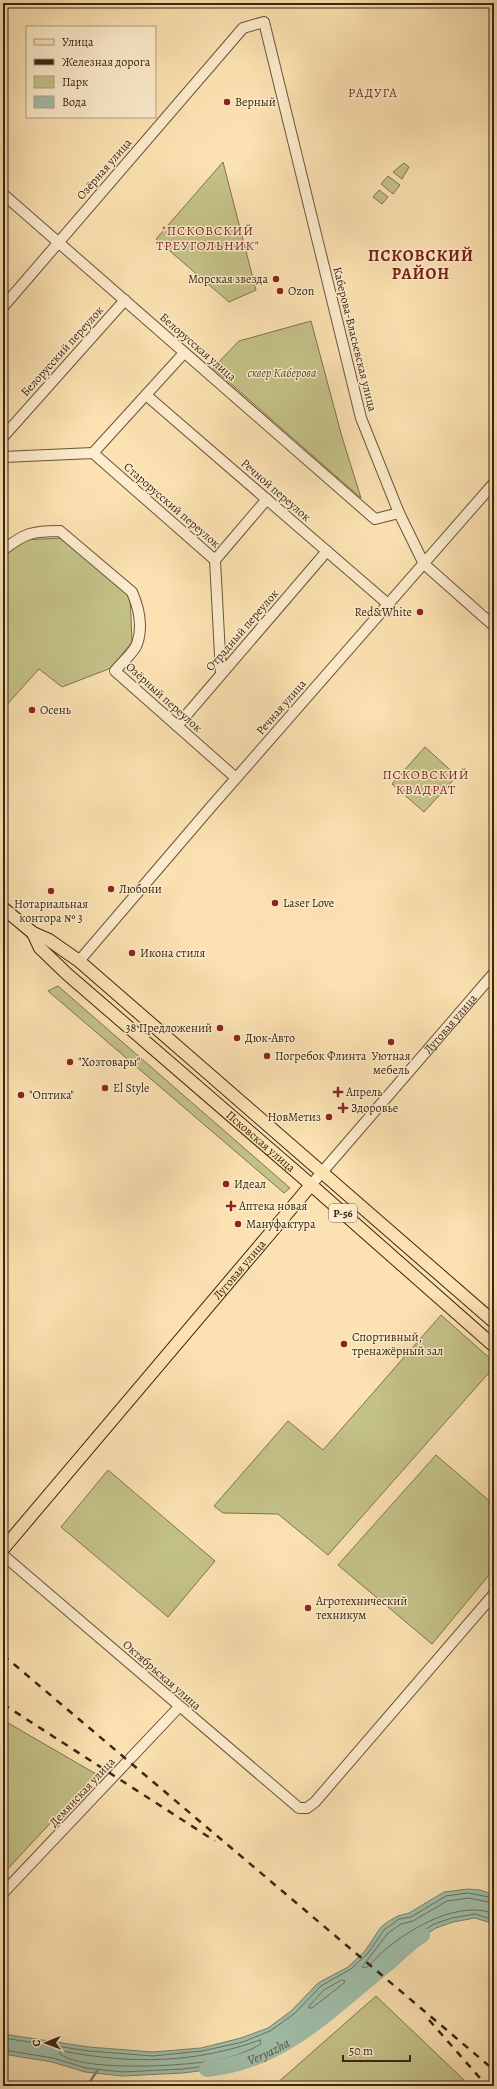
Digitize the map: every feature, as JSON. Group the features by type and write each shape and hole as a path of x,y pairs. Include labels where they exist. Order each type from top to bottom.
{"main road":[{"name":"Псковская улица","path":"3,908 33,933 49,940 79,961 494,1322"},
{"name":"Псковская улица","path":"33,933 40,948 67,974 494,1346"},
{"path":"133,1031 144,1031 147,1025 146,1018"},
{"name":"Луговая улица","path":"3,1549 311,1185"}],"street":[{"name":"Озёрная улица","path":"3,306 243,28 264,22"},
{"name":"Каберова-Власьевская улица","path":"264,22 361,418 399,513 424,564 494,626"},
{"name":"Белорусская улица","path":"3,194 375,520 399,513"},
{"name":"Белорусский переулок","path":"3,437 125,300"},
{"path":"3,457 93,453 184,353"},
{"name":"Речной переулок","path":"146,395 388,604"},
{"name":"Старорусский переулок","path":"93,453 215,560 221,674"},
{"name":"Речная улица","path":"79,961 236,778 494,483"},
{"path":"215,560 267,500"},
{"name":"Озёрный переулок","path":"3,550 21,536 45,531 60,531 132,592 138,605 140,620 137,645 114,671 236,778"},
{"name":"Отрадный переулок","path":"177,726 327,551"},
{"name":"Луговая улица","path":"311,1185 494,973"},
{"name":"Октябрьская улица","path":"3,1555 293,1805 299,1808 307,1808 315,1802 494,1594"},
{"name":"Демянская улица","path":"3,1894 179,1707"}],"green space":[{"path":"223,162 256,290 229,302 156,239"},
{"path":"404,163 409,167 402,179 393,172"},
{"path":"388,176 400,185 393,194 381,184"},
{"path":"379,190 388,197 382,204 373,197"},
{"name":"сквер Каберова","path":"311,321 342,437 361,498 213,368 239,341"},
{"path":"64,538 130,595 132,642 111,668 62,687 39,669 3,709 3,557 19,540"},
{"path":"425,747 457,776 424,812 392,784"},
{"path":"58,986 290,1188 284,1193 48,991"},
{"path":"441,1315 494,1362 494,1367 328,1555 278,1514 223,1513 214,1506 288,1421 323,1450"},
{"path":"436,1455 494,1505 494,1569 432,1644 338,1565"},
{"path":"108,1470 215,1561 168,1617 61,1527"},
{"path":"3,1720 96,1774 3,1874"},
{"path":"376,1996 464,2080 466,2086 270,2086 275,2085"}],"water":[{"path":"468,1889 480,1890 494,1895 494,1924 475,1918 453,1922 436,1928 390,1957 382,1968 365,1979 289,2039 250,2061 222,2068 183,2073 122,2076 85,2072 52,2062 3,2054 3,2034 89,2047 153,2052 201,2048 241,2038 268,2028 291,2011 318,1983 348,1967 365,1951 381,1927 389,1921 398,1916 409,1913 444,1892"}],"waterway":[{"name":"Veryazha","path":"207,2069 234,2064 259,2056 304,2031 422,1935"},
{"path":"87,2086 97,2071"}],"railway":[{"path":"3,1655 494,2070"},
{"path":"3,1704 215,1841"},
{"path":"429,2020 487,2086"}],"place":[{"name":"Верный","path":"227,102"},
{"name":"Морская звезда","path":"276,279"},
{"name":"Ozon","path":"280,291"},
{"name":"Red&White","path":"420,612"},
{"name":"Осень","path":"32,710"},
{"name":"Любони","path":"111,889"},
{"name":"Нотариальная контора № 3","path":"51,891"},
{"name":"Laser Love","path":"275,903"},
{"name":"Икона стиля","path":"132,953"},
{"name":"38 Предложений","path":"220,1028"},
{"name":"Дюк-Авто","path":"237,1038"},
{"name":"Уютная мебель","path":"391,1042"},
{"name":"Погребок Флинта","path":"267,1056"},
{"name":"\"Хозтовары\"","path":"70,1062"},
{"name":"El Style","path":"105,1088"},
{"name":"Апрель","path":"338,1092"},
{"name":"\"Оптика\"","path":"21,1095"},
{"name":"Здоровье","path":"343,1108"},
{"name":"НовМетиз","path":"329,1117"},
{"name":"Идеал","path":"226,1184"},
{"name":"Аптека новая","path":"231,1206"},
{"name":"Мануфактура","path":"238,1224"},
{"name":"Спортивный, тренажёрный зал","path":"344,1344"},
{"name":"Агротехнический техникум","path":"308,1608"}],"district":[{"name":"РАДУГА","path":"373,92"},
{"name":"\"ПСКОВСКИЙ ТРЕУГОЛЬНИК\"","path":"208,238"},
{"name":"ПСКОВСКИЙ РАЙОН","path":"421,264"},
{"name":"ПСКОВСКИЙ КВАДРАТ","path":"426,782"}]}
